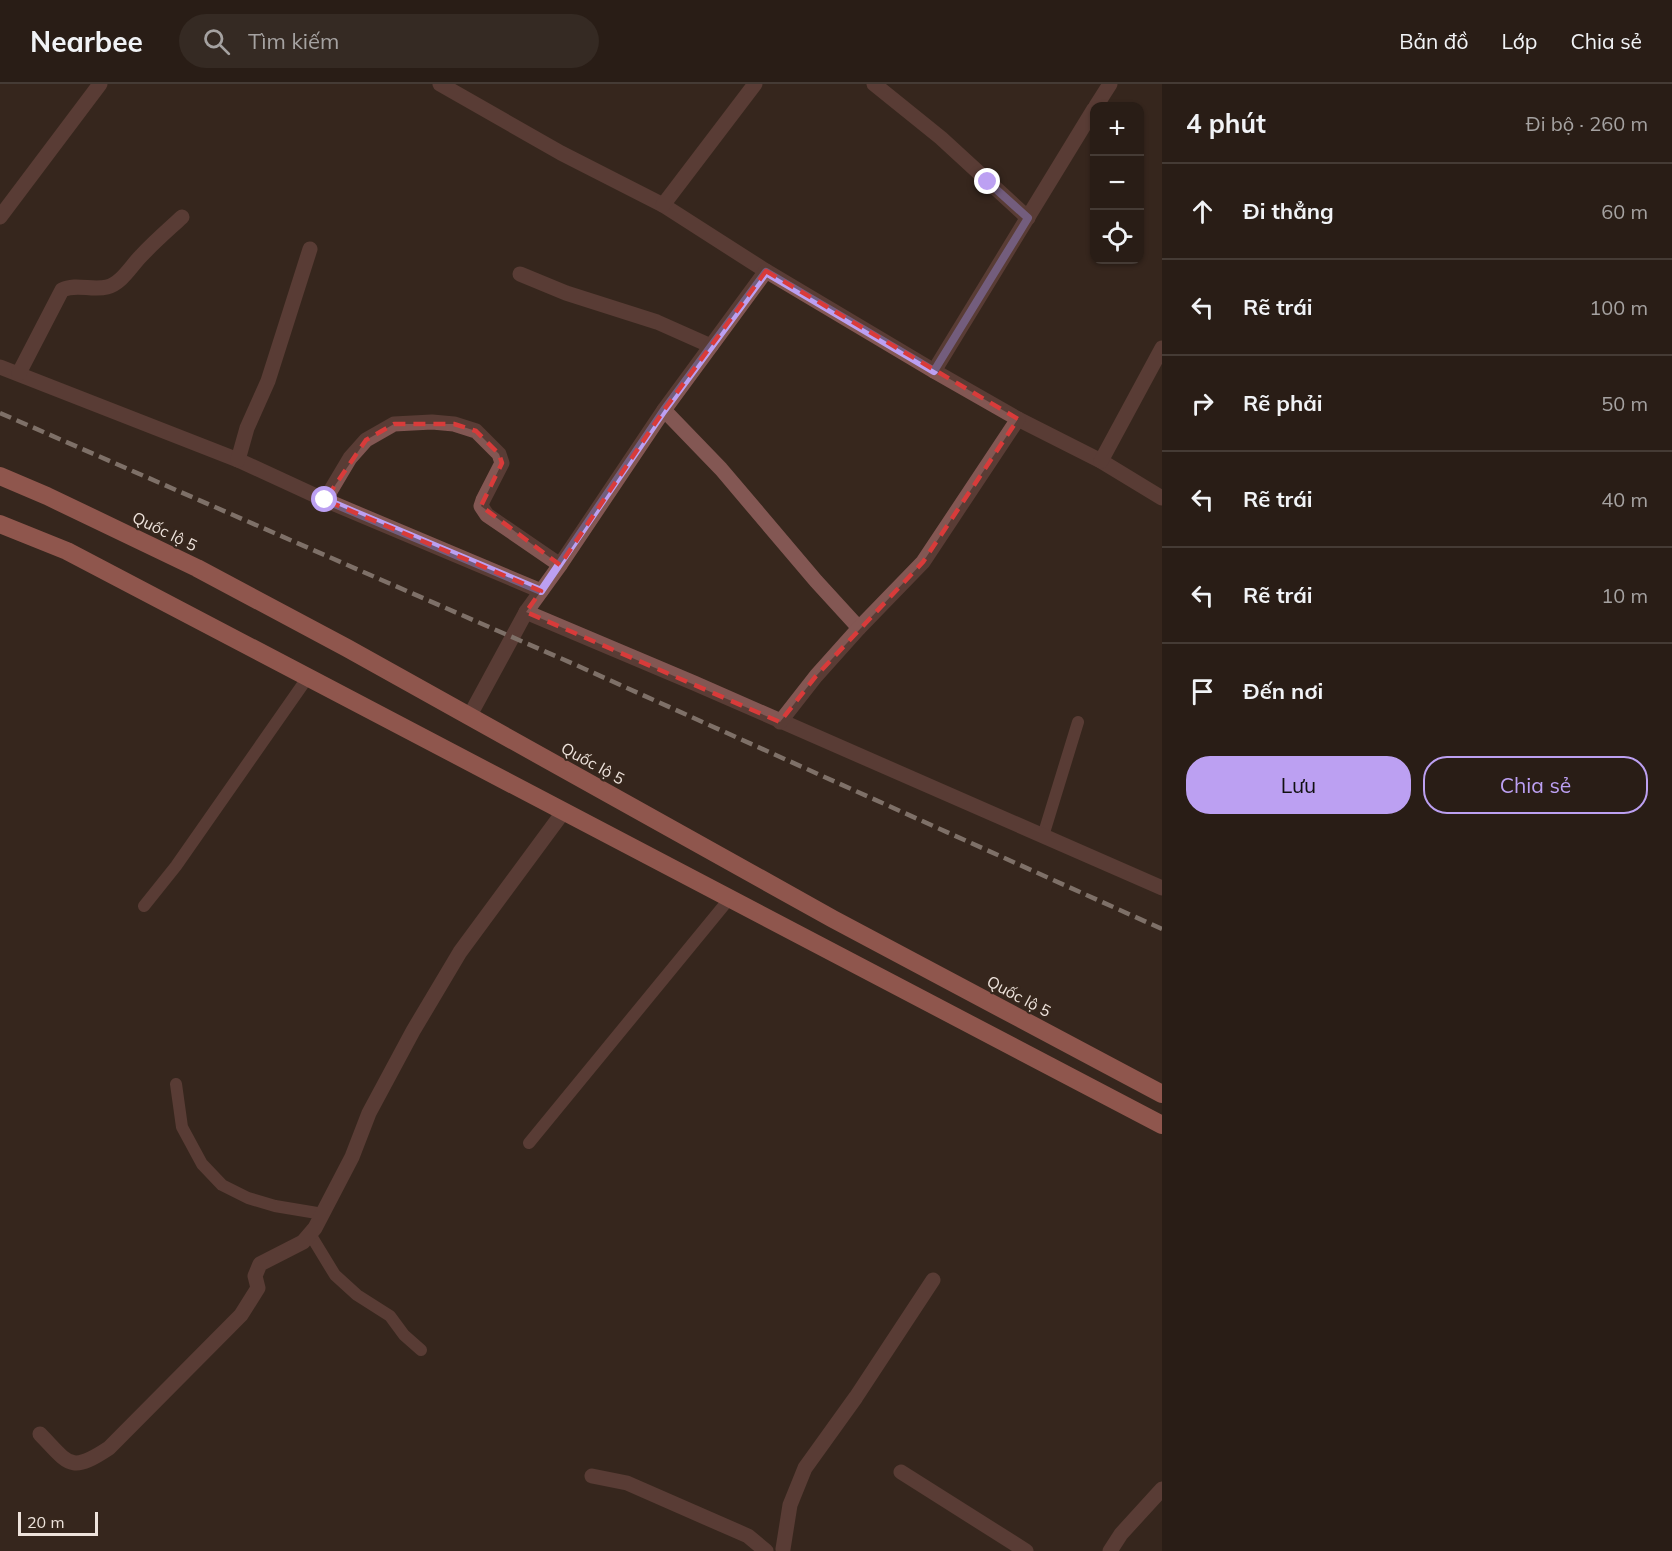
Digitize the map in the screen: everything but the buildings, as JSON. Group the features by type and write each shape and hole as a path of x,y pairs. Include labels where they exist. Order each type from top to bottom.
{"highway":[{"name":"Quốc lộ 5","path":"0,476 47,495 197,568 347,648 833,919 1162,1094"},
{"path":"0,524 67,551 1162,1125"}],"street":[{"path":"0,217 100,84"},
{"path":"440,84 561,153 663,205 766,272 934,371 1018,419 1101,461 1162,498"},
{"path":"663,205 755,84"},
{"path":"874,84 941,138 1028,218"},
{"path":"1099,102 1110,84"},
{"path":"934,371 1090,116"},
{"path":"19,373 62,290 68,287 109,287 120,280 140,256 182,217"},
{"path":"238,460 247,428 268,381 310,249"},
{"path":"469,717 526,612 560,566 664,410 766,272"},
{"path":"520,274 566,293 657,322 711,345"},
{"path":"1101,461 1162,348"},
{"path":"0,367 238,460 325,500 541,591"},
{"path":"664,410 721,469 859,628"},
{"path":"780,722 816,676 923,562 1018,419"},
{"path":"325,500 350,458 366,440 394,424 432,422 454,424 476,431 499,454 502,463 483,500 482,506 487,514 560,566"},
{"path":"526,612 1162,888"},
{"path":"40,1434 64,1459 73,1464 91,1460 109,1448 241,1315 258,1288 255,1276 260,1264 303,1242 323,1214 352,1157 369,1113 413,1031 460,952 564,811"},
{"path":"783,1550 790,1505 805,1468 856,1397 933,1280"},
{"path":"901,1472 1026,1551"},
{"path":"592,1476 637,1487 748,1536 765,1551"},
{"path":"1110,1551 1121,1534 1162,1489"}],"lane":[{"path":"144,906 176,866 308,677"},
{"path":"1043,836 1078,722"},
{"path":"529,1143 730,898"},
{"path":"176,1084 182,1127 202,1164 222,1185 248,1198 275,1206 323,1214"},
{"path":"310,1233 335,1275 357,1295 390,1316 404,1335 421,1350"}],"highlighted area":[{"path":"766,271 1018,419 923,562 816,676 780,722 526,612 541,591 325,500 366,440 394,424 454,424 476,431 499,454 502,463 481,506 560,565 664,410"}],"railway":[{"path":"0,413 576,665 1162,929"}],"route":[{"path":"325,500 541,591 664,410 766,272 934,371 1028,218 988,182"}]}
